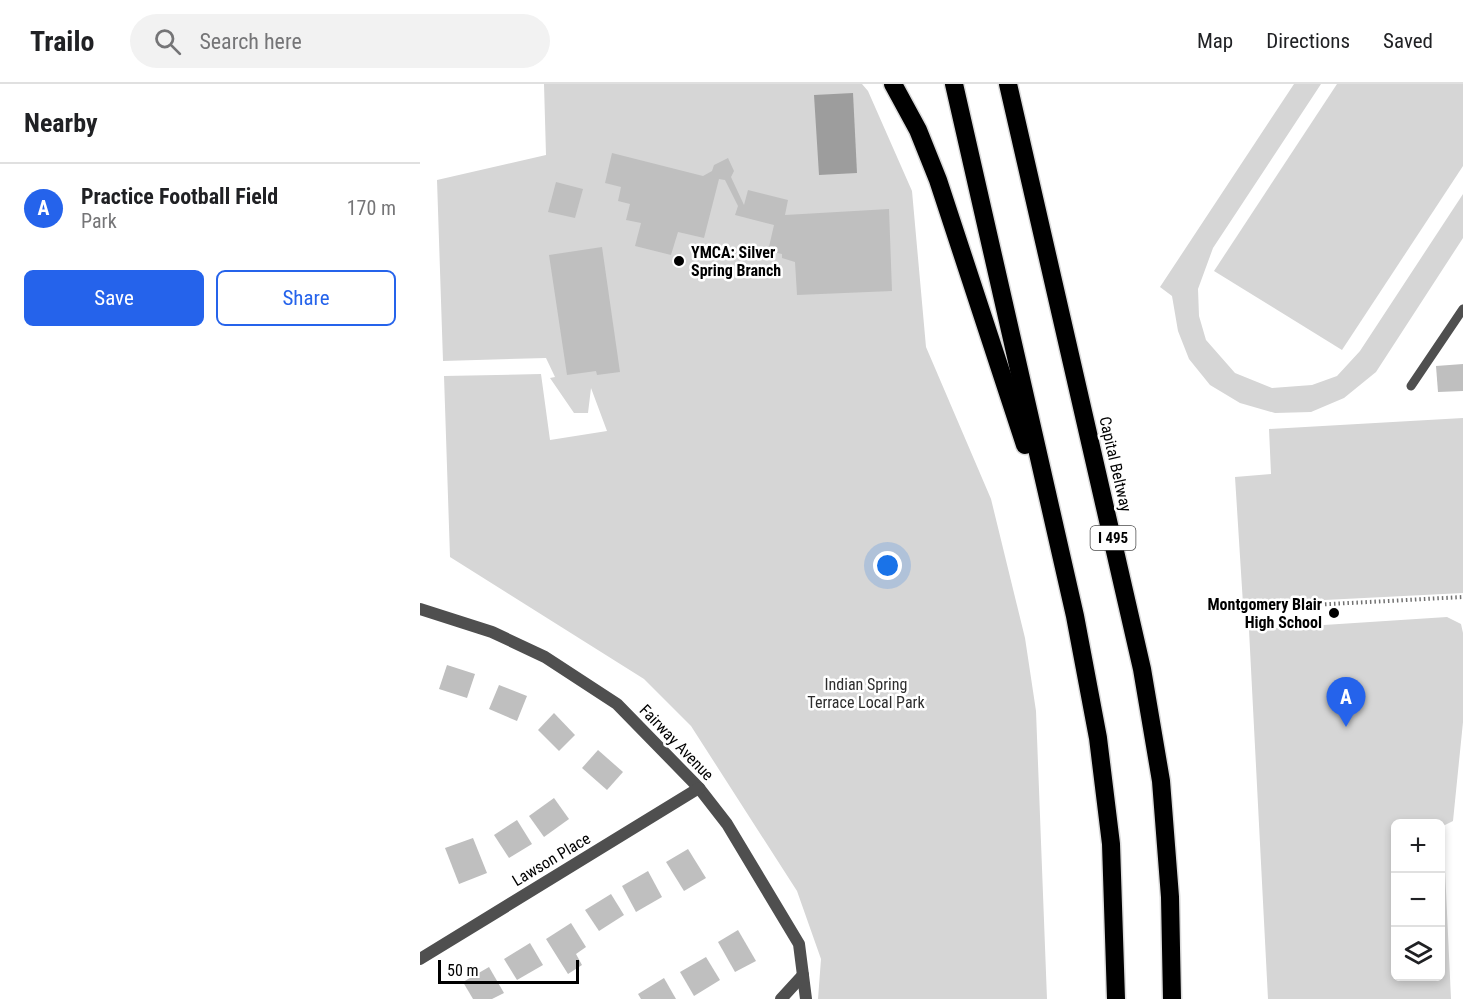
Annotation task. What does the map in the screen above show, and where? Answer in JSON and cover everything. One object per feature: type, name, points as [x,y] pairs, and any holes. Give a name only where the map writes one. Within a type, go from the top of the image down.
[{"type":"highway","points":[[893,84],[918,130],[957,231],[1062,558]]},
{"type":"highway","points":[[954,84],[1062,558],[1088,684],[1106,788],[1114,903],[1116,999]]},
{"type":"highway","name":"Capital Beltway","points":[[1008,84],[1142,669],[1161,781],[1170,897],[1172,999]]},
{"type":"street","name":"Fairway Avenue","points":[[420,609],[492,632],[545,657],[617,704],[699,788],[727,824],[799,944],[806,999]]},
{"type":"street","name":"Lawson Place","points":[[420,959],[699,788]]},
{"type":"street","points":[[780,999],[803,975]]},
{"type":"lane","points":[[1412,386],[1463,309]]},
{"type":"path","points":[[1312,600],[1312,605],[1463,597]]},
{"type":"green space","name":"Indian Spring Terrace Local Park","points":[[544,84],[862,84],[868,91],[912,191],[926,347],[991,499],[1025,638],[1036,711],[1047,999],[818,999],[821,959],[797,891],[691,726],[644,679],[450,557],[444,376],[541,374],[550,440],[607,431],[591,388],[588,413],[574,413],[550,378],[555,377],[546,358],[443,361],[437,180],[546,155]]},
{"type":"green space","points":[[1294,84],[1321,84],[1213,248],[1198,289],[1199,316],[1206,340],[1235,373],[1272,388],[1312,385],[1337,376],[1360,351],[1463,194],[1463,238],[1376,372],[1344,398],[1311,412],[1275,413],[1240,403],[1210,385],[1189,359],[1178,331],[1172,296],[1160,287]]},
{"type":"green space","points":[[1337,84],[1463,84],[1463,166],[1342,350],[1214,271]]},
{"type":"green space","points":[[1463,418],[1463,593],[1243,604],[1235,477],[1271,474],[1269,429]]},
{"type":"green space","points":[[1447,617],[1461,624],[1463,633],[1463,722],[1453,821],[1445,825],[1445,819],[1391,819],[1391,981],[1445,981],[1445,869],[1451,999],[1268,999],[1249,630]]},
{"type":"shaded area","points":[[853,93],[857,173],[819,175],[814,95]]},
{"type":"building","points":[[612,153],[703,176],[712,171],[714,165],[728,158],[734,171],[731,177],[744,205],[748,190],[788,200],[785,215],[889,209],[892,291],[797,295],[795,262],[782,258],[782,254],[768,251],[774,225],[735,215],[738,206],[725,180],[719,179],[704,238],[678,232],[671,255],[635,246],[641,223],[626,220],[630,204],[618,201],[621,187],[605,183]]},
{"type":"building","points":[[556,182],[583,189],[575,218],[548,212]]},
{"type":"building","points":[[602,247],[620,372],[597,375],[596,371],[567,375],[549,255]]},
{"type":"building","points":[[1463,364],[1463,391],[1438,392],[1436,366]]},
{"type":"building","points":[[447,665],[475,674],[467,698],[439,689]]},
{"type":"building","points":[[499,685],[527,696],[517,721],[489,709]]},
{"type":"building","points":[[554,713],[575,735],[559,751],[538,730]]},
{"type":"building","points":[[598,750],[623,772],[607,790],[582,768]]},
{"type":"building","points":[[554,798],[569,819],[544,837],[529,816]]},
{"type":"building","points":[[517,820],[532,844],[509,858],[494,835]]},
{"type":"building","points":[[473,838],[487,873],[459,884],[445,848]]},
{"type":"building","points":[[688,849],[706,878],[684,891],[666,862]]},
{"type":"building","points":[[648,871],[662,897],[636,912],[622,886]]},
{"type":"building","points":[[611,894],[624,915],[599,931],[585,910]]},
{"type":"building","points":[[571,923],[586,947],[576,954],[582,965],[568,974],[546,939]]},
{"type":"building","points":[[738,930],[756,961],[735,972],[718,942]]},
{"type":"building","points":[[530,943],[543,965],[517,980],[504,959]]},
{"type":"building","points":[[706,957],[720,980],[694,996],[680,972]]},
{"type":"building","points":[[489,967],[504,993],[492,999],[473,999],[463,982]]},
{"type":"building","points":[[664,978],[676,999],[641,999],[638,994]]},
{"type":"place","name":"YMCA: Silver Spring Branch","points":[[679,261]]},
{"type":"place","name":"Montgomery Blair High School","points":[[1334,613]]},
{"type":"place","name":"Practice Football Field","points":[[1346,727]]}]
